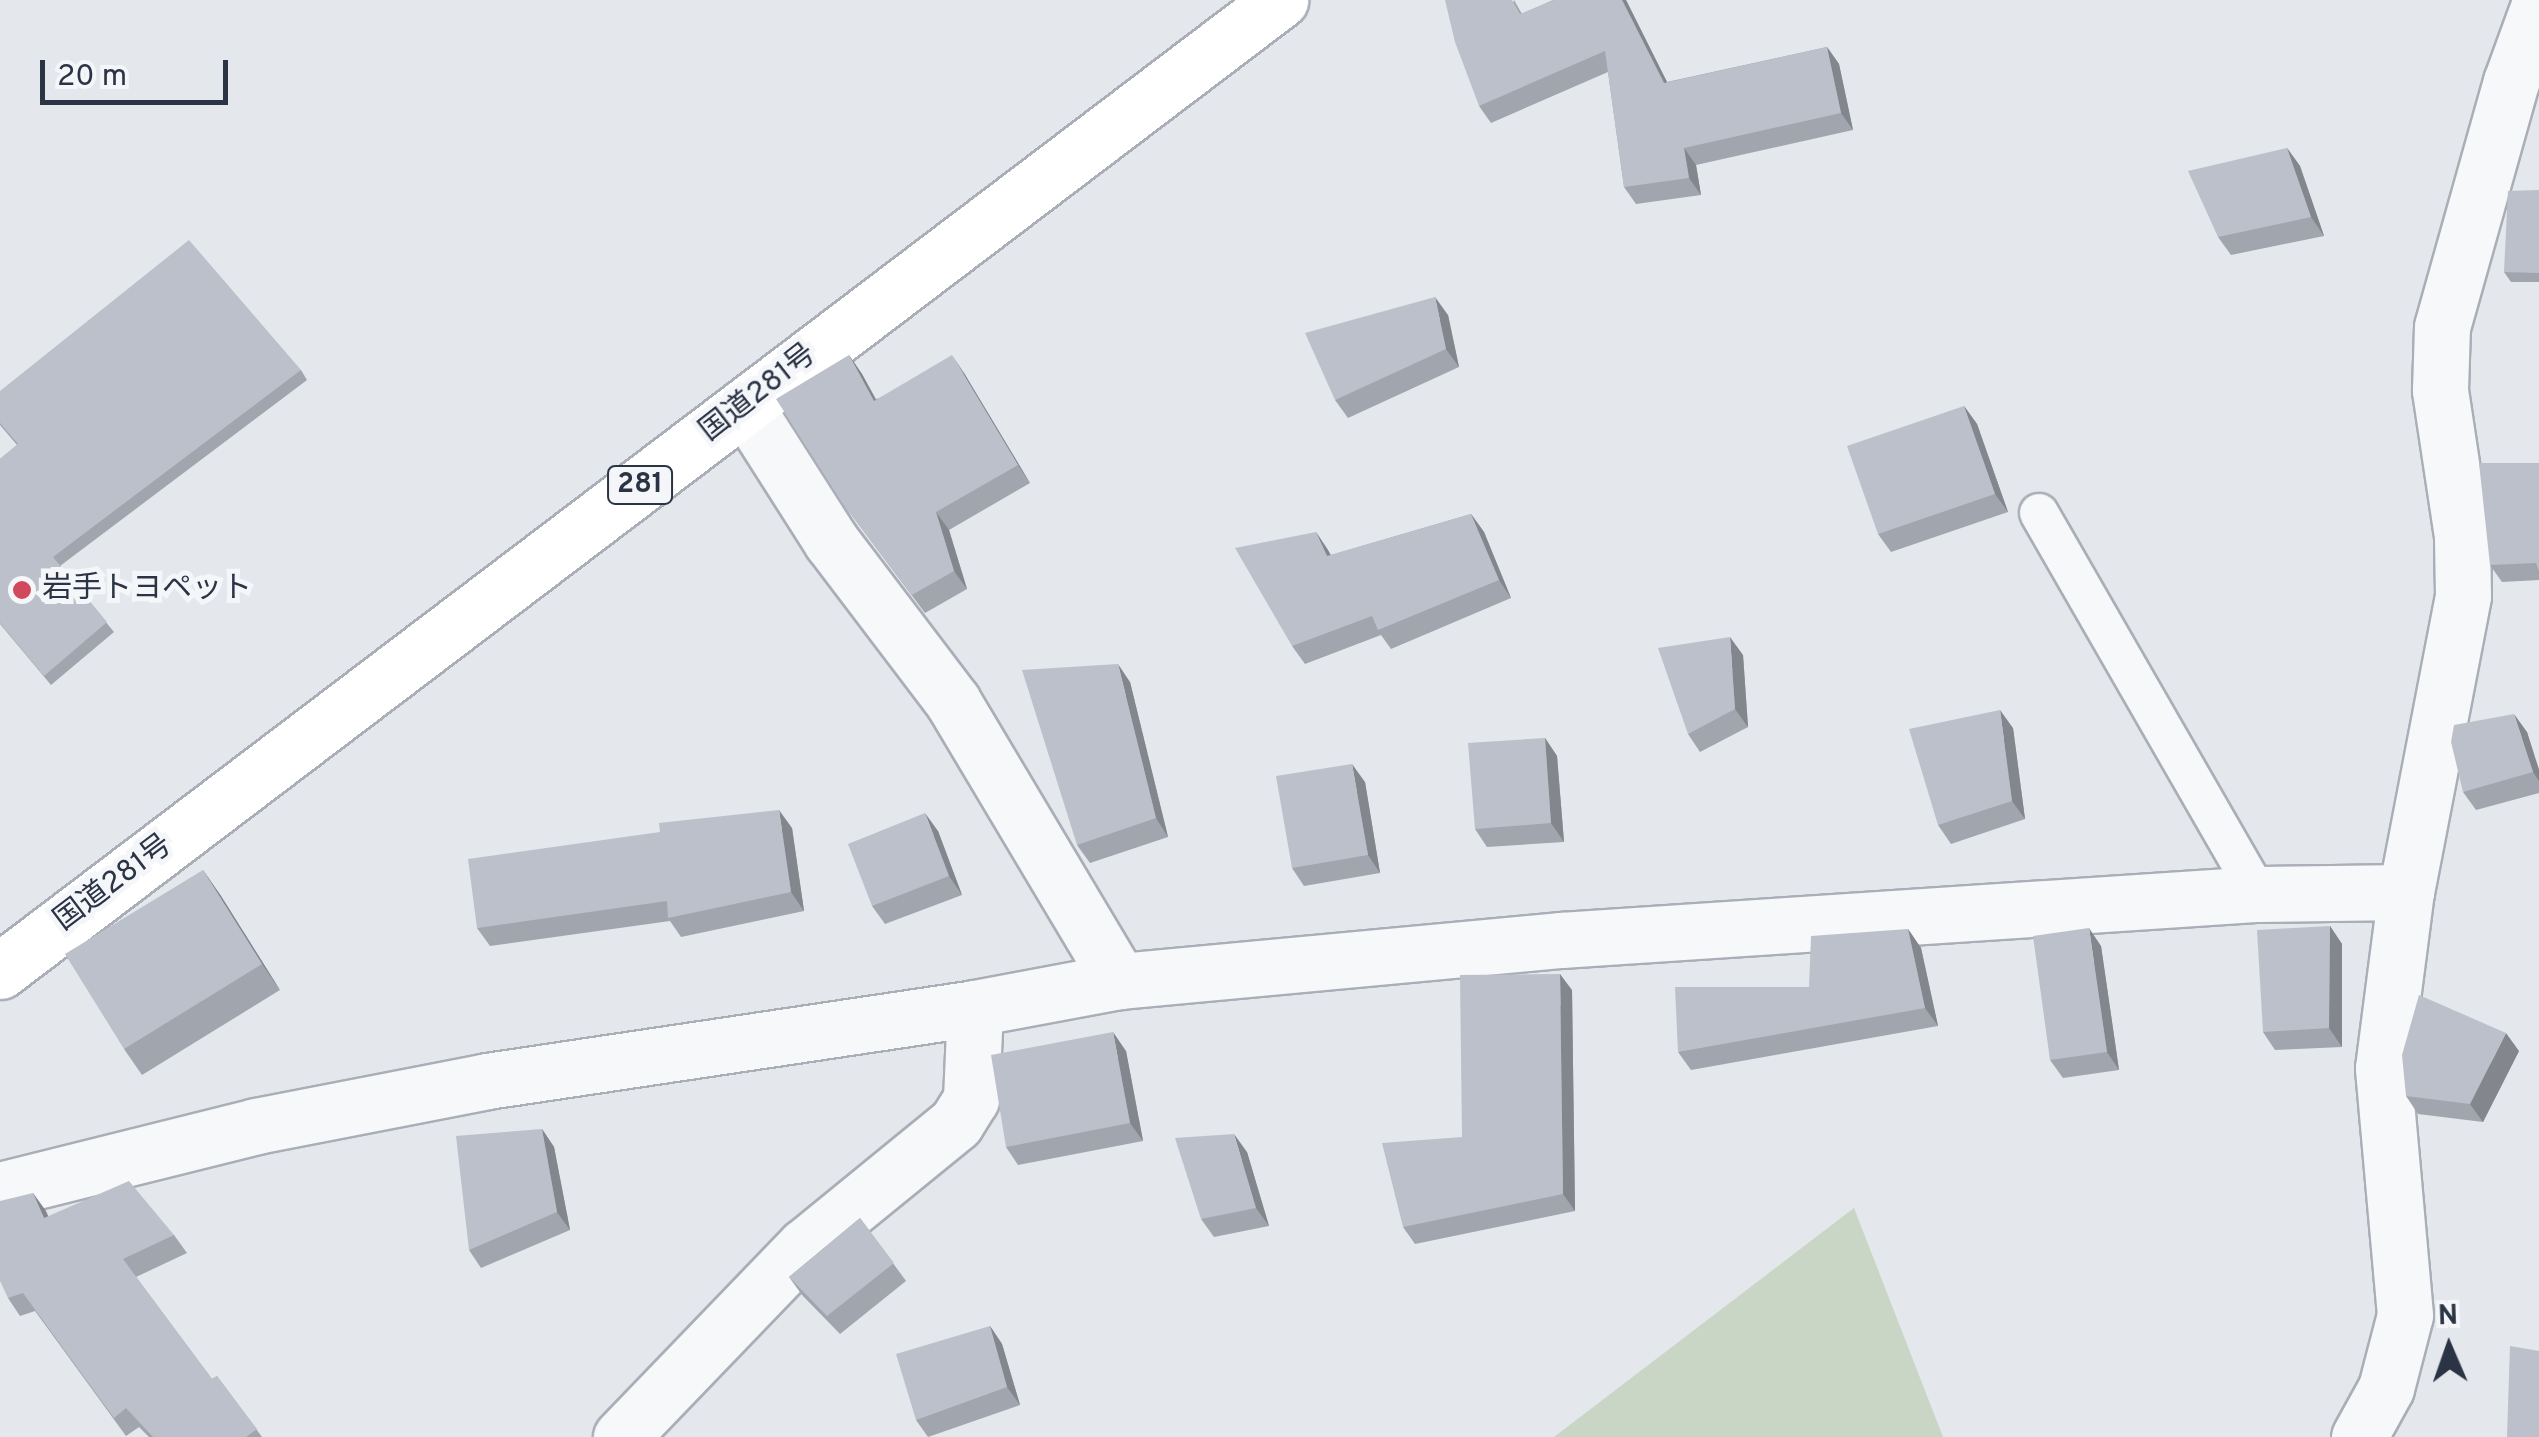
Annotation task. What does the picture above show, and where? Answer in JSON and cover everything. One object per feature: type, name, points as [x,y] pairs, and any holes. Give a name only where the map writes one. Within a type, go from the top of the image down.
[{"type":"highway","name":"国道281号","points":[[0,971],[1280,0]]},
{"type":"street","points":[[2359,1437],[2386,1388],[2405,1315],[2383,1068],[2406,892],[2463,596],[2462,536],[2440,390],[2442,327],[2525,84],[2539,5]]},
{"type":"street","points":[[745,406],[831,540],[953,702],[1119,982]]},
{"type":"street","points":[[0,1190],[256,1126],[487,1081],[975,1008],[1119,982],[1561,940],[2258,894],[2406,892]]},
{"type":"street","points":[[622,1437],[804,1248],[956,1123],[972,1098],[975,1008]]},
{"type":"lane","points":[[2039,513],[2258,894]]},
{"type":"green space","points":[[1854,1208],[1943,1437],[1554,1437]]},
{"type":"building","points":[[1445,0],[1512,0],[1520,14],[1554,0],[1622,0],[1664,83],[1827,47],[1841,113],[1684,148],[1689,178],[1624,187],[1605,51],[1479,106],[1455,42]]},
{"type":"building","points":[[2287,148],[2311,217],[2218,237],[2188,171]]},
{"type":"building","points":[[2539,190],[2539,273],[2504,272],[2508,191]]},
{"type":"building","points":[[189,240],[301,370],[53,557],[107,622],[44,676],[0,623],[0,459],[18,444],[0,423],[0,391]]},
{"type":"building","points":[[1435,297],[1446,349],[1335,400],[1305,333]]},
{"type":"building","points":[[849,355],[874,401],[952,355],[1018,465],[936,512],[954,571],[912,595],[844,505],[776,399]]},
{"type":"building","points":[[1964,406],[1995,494],[1878,534],[1847,446]]},
{"type":"building","points":[[2479,463],[2539,463],[2539,571],[2536,563],[2490,565]]},
{"type":"building","points":[[1471,514],[1499,580],[1378,630],[1372,616],[1292,646],[1235,548],[1316,532],[1327,556]]},
{"type":"building","points":[[1730,637],[1735,709],[1688,734],[1658,648]]},
{"type":"building","points":[[1118,664],[1156,818],[1077,845],[1022,670]]},
{"type":"building","points":[[2000,710],[2012,801],[1938,825],[1909,729]]},
{"type":"building","points":[[2514,714],[2533,772],[2463,792],[2451,742],[2454,725]]},
{"type":"building","points":[[1545,738],[1551,823],[1475,829],[1468,743]]},
{"type":"building","points":[[1352,764],[1368,855],[1292,868],[1276,776]]},
{"type":"building","points":[[779,810],[791,892],[668,918],[667,901],[477,928],[468,859],[660,832],[659,823]]},
{"type":"building","points":[[925,813],[949,876],[872,906],[848,844]]},
{"type":"building","points":[[203,870],[262,964],[124,1049],[65,954]]},
{"type":"building","points":[[2330,926],[2329,1028],[2263,1032],[2257,930]]},
{"type":"building","points":[[2089,928],[2107,1052],[2050,1060],[2033,936]]},
{"type":"building","points":[[1908,929],[1925,1008],[1678,1052],[1675,987],[1809,987],[1811,936]]},
{"type":"building","points":[[1560,974],[1563,1194],[1403,1227],[1382,1143],[1462,1137],[1460,975]]},
{"type":"building","points":[[2419,995],[2506,1033],[2470,1104],[2406,1096],[2402,1055]]},
{"type":"building","points":[[1113,1032],[1130,1123],[1006,1147],[991,1055]]},
{"type":"building","points":[[542,1129],[557,1212],[469,1250],[456,1136]]},
{"type":"building","points":[[1234,1134],[1256,1208],[1201,1219],[1175,1138]]},
{"type":"building","points":[[129,1181],[174,1235],[123,1259],[212,1379],[217,1376],[257,1429],[246,1437],[153,1437],[126,1408],[114,1418],[23,1293],[8,1298],[0,1281],[0,1201],[33,1193],[44,1218]]},
{"type":"building","points":[[860,1218],[894,1263],[827,1316],[789,1277]]},
{"type":"building","points":[[990,1326],[1007,1387],[916,1420],[896,1354]]},
{"type":"building","points":[[2510,1346],[2539,1351],[2539,1437],[2507,1437]]},
{"type":"place","name":"岩手トヨペット","points":[[22,590]]}]
